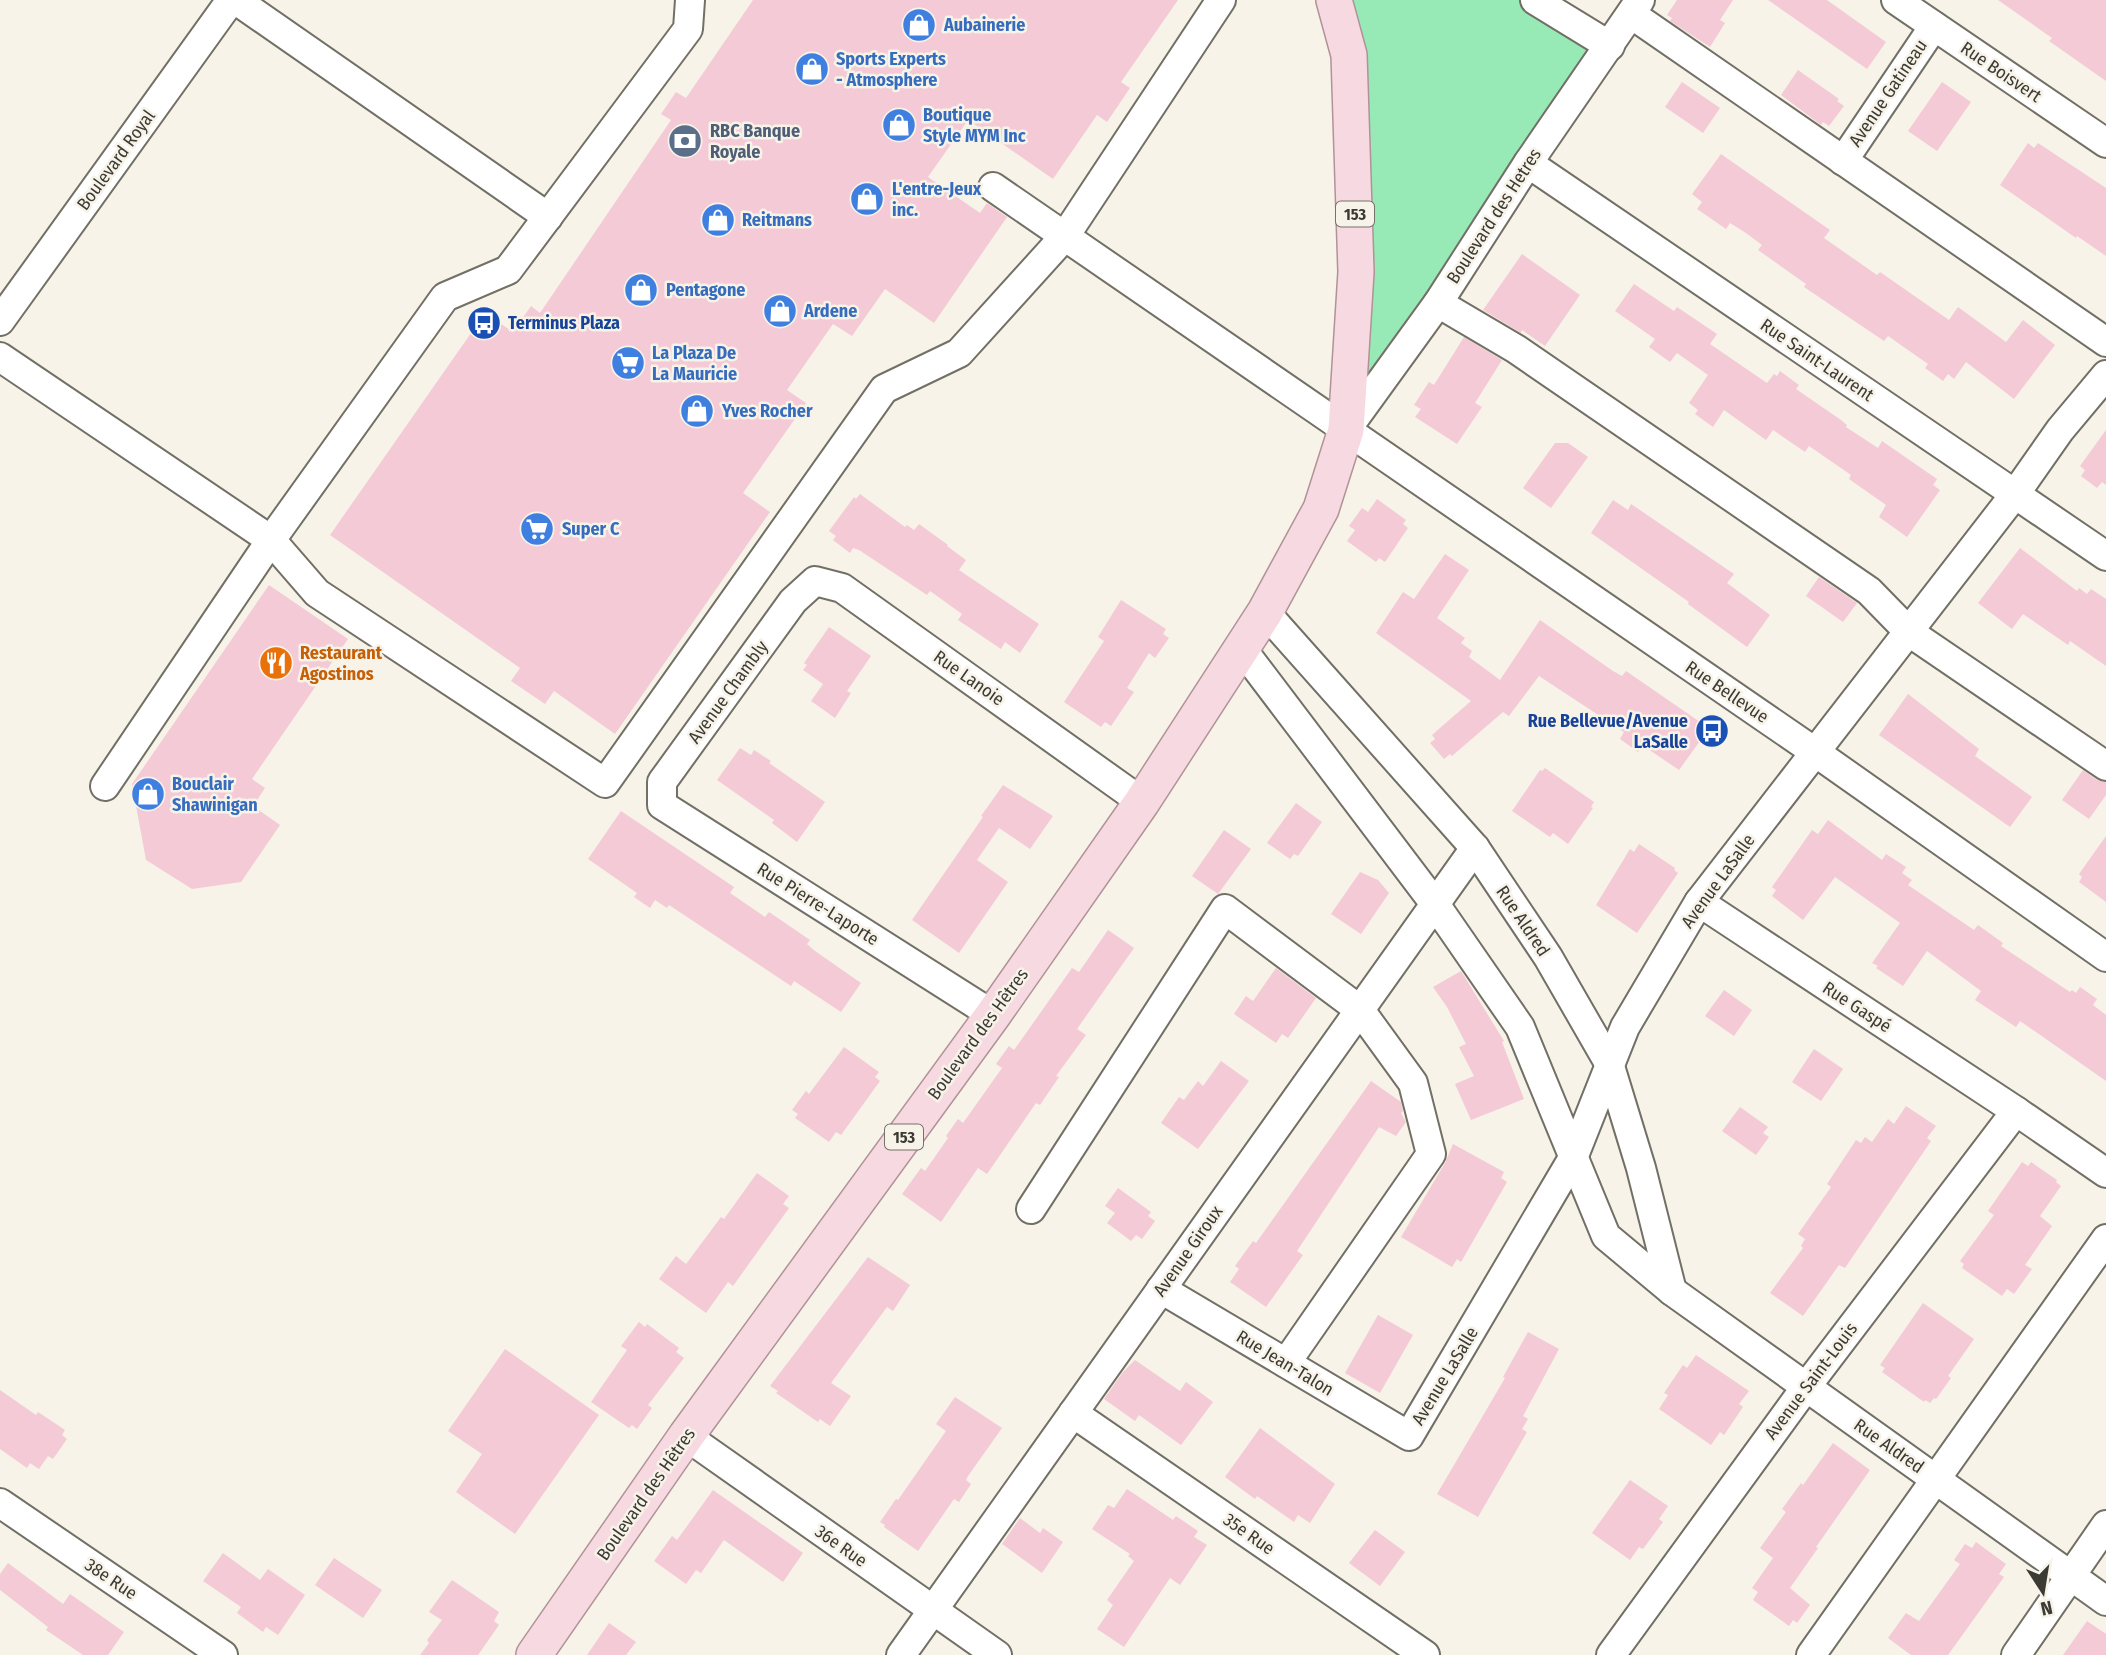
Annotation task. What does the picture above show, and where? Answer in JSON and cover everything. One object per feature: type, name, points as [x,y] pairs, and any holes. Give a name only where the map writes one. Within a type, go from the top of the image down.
[{"type":"main road","name":"153","points":[[1265,612],[1321,509],[1346,430],[1356,258],[1349,55],[1334,0]]},
{"type":"main road","name":"Boulevard des Hêtres","points":[[534,1655],[686,1436],[993,1015],[1142,802],[1265,612]]},
{"type":"street","points":[[234,0],[548,217]]},
{"type":"street","name":"Boulevard Royal","points":[[0,321],[234,0]]},
{"type":"street","points":[[105,786],[271,540],[445,297],[508,270],[688,29],[691,0]]},
{"type":"street","points":[[0,357],[271,540],[317,593],[605,783],[884,389],[959,353],[1065,236],[1221,0]]},
{"type":"street","points":[[1535,0],[1609,46]]},
{"type":"street","name":"Rue Boisvert","points":[[1896,0],[2106,144]]},
{"type":"street","points":[[1635,7],[1843,161],[2106,342]]},
{"type":"street","name":"Boulevard des Hetres","points":[[1346,430],[1438,303],[1528,163],[1635,7]]},
{"type":"street","name":"Avenue Gatineau","points":[[1843,161],[1934,26]]},
{"type":"street","name":"Rue Saint-Laurent","points":[[1528,163],[2106,556]]},
{"type":"street","name":"Rue Bellevue","points":[[993,187],[1815,752],[2106,957]]},
{"type":"street","points":[[1438,303],[1516,349],[1869,591],[1909,632],[2106,766]]},
{"type":"street","name":"Avenue LaSalle","points":[[1409,1436],[1573,1158],[1625,1027],[1699,902],[2015,494],[2060,430],[2106,375]]},
{"type":"street","name":"Rue Lanoie","points":[[793,601],[815,581],[842,588],[1142,802]]},
{"type":"street","name":"Avenue Chambly","points":[[662,782],[793,601]]},
{"type":"street","name":"Rue Aldred","points":[[1265,612],[1475,848],[1548,957],[1609,1063],[1641,1168],[1671,1291]]},
{"type":"street","name":"Rue Aldred","points":[[1242,649],[1435,904],[1520,1027],[1606,1236],[1671,1291],[2106,1601]]},
{"type":"street","name":"Rue Pierre-Laporte","points":[[662,782],[662,805],[993,1015]]},
{"type":"street","name":"Avenue Giroux","points":[[901,1655],[1475,848]]},
{"type":"street","name":"Rue Gaspé","points":[[1699,902],[2106,1173]]},
{"type":"street","points":[[1031,1209],[1226,909],[1360,1010],[1413,1083],[1431,1154],[1286,1363]]},
{"type":"street","name":"Avenue Saint-Louis","points":[[1611,1655],[1806,1387],[2016,1111]]},
{"type":"street","points":[[1811,1655],[2106,1239]]},
{"type":"street","name":"Rue Jean-Talon","points":[[1161,1289],[1409,1436]]},
{"type":"street","name":"35e Rue","points":[[1073,1413],[1425,1655]]},
{"type":"street","name":"36e Rue","points":[[686,1436],[997,1655]]},
{"type":"street","name":"38e Rue","points":[[0,1503],[191,1646],[223,1655]]},
{"type":"street","points":[[2016,1655],[2106,1525]]},
{"type":"green space","points":[[1334,0],[1539,0],[1610,46],[1346,430]]},
{"type":"building","name":"La Plaza De La Mauricie","points":[[753,0],[1178,0],[1121,82],[1130,88],[1107,122],[1097,115],[1053,179],[968,120],[928,177],[980,213],[987,203],[1007,217],[934,323],[885,289],[852,336],[833,324],[787,390],[806,403],[743,493],[770,512],[615,734],[554,691],[545,704],[511,681],[520,668],[330,535],[485,313],[513,332],[531,306],[540,313],[671,120],[661,114],[676,92],[686,98]]},
{"type":"building","points":[[1677,0],[1733,0],[1720,20],[1725,23],[1710,47],[1670,21],[1672,18],[1667,15]]},
{"type":"building","points":[[1768,0],[1827,0],[1886,42],[1867,69]]},
{"type":"building","points":[[1998,0],[2106,0],[2106,81],[2049,41],[2052,38]]},
{"type":"building","points":[[1798,70],[1839,99],[1837,101],[1844,106],[1829,126],[1823,122],[1821,125],[1781,95]]},
{"type":"building","points":[[1682,82],[1720,108],[1703,133],[1665,107]]},
{"type":"building","points":[[1942,82],[1971,102],[1937,151],[1908,131]]},
{"type":"building","points":[[2028,143],[2034,148],[2038,143],[2106,188],[2106,256],[2000,185]]},
{"type":"building","points":[[1721,154],[1830,230],[1824,238],[1877,275],[1880,272],[1949,320],[1958,307],[2006,342],[2023,320],[2055,345],[2014,399],[1966,362],[1954,379],[1948,374],[1943,381],[1925,368],[1928,364],[1888,336],[1884,341],[1804,287],[1806,284],[1758,250],[1762,245],[1746,233],[1730,223],[1726,229],[1697,209],[1702,202],[1692,194]]},
{"type":"building","points":[[1522,254],[1580,295],[1545,346],[1522,330],[1521,333],[1483,310]]},
{"type":"building","points":[[1634,284],[1674,311],[1677,307],[1717,334],[1710,344],[1767,383],[1780,371],[1799,385],[1796,389],[1841,420],[1846,427],[1878,448],[1882,441],[1937,479],[1933,485],[1940,490],[1907,537],[1879,517],[1886,505],[1849,479],[1851,475],[1809,446],[1805,452],[1773,430],[1766,440],[1724,410],[1713,427],[1695,414],[1698,410],[1689,403],[1708,375],[1677,353],[1670,362],[1649,347],[1655,339],[1615,311]]},
{"type":"building","points":[[1464,337],[1502,360],[1475,403],[1482,407],[1457,444],[1415,417],[1421,409],[1414,405],[1429,382],[1434,385]]},
{"type":"building","points":[[2106,430],[2106,485],[2102,482],[2097,488],[2081,476],[2085,470],[2080,466]]},
{"type":"building","points":[[1555,443],[1568,443],[1588,457],[1551,508],[1523,488]]},
{"type":"building","points":[[860,494],[905,527],[907,525],[914,530],[919,524],[948,545],[966,560],[959,570],[1039,624],[1020,653],[1005,642],[1001,649],[958,620],[962,614],[930,591],[927,595],[859,550],[853,548],[850,553],[833,540],[836,536],[829,531],[854,497],[856,499]]},
{"type":"building","points":[[1377,499],[1406,520],[1403,524],[1408,528],[1385,562],[1379,558],[1376,562],[1347,541],[1355,530],[1349,526],[1362,508],[1368,512]]},
{"type":"building","points":[[1613,500],[1628,510],[1631,504],[1734,574],[1727,583],[1770,615],[1747,647],[1688,604],[1689,602],[1591,533]]},
{"type":"building","points":[[2020,548],[2077,591],[2079,588],[2087,594],[2091,589],[2106,599],[2106,666],[2070,641],[2068,645],[2023,614],[2012,629],[1978,603]]},
{"type":"building","points":[[1445,554],[1469,570],[1437,618],[1465,638],[1461,643],[1472,651],[1469,657],[1500,680],[1540,620],[1613,671],[1622,676],[1626,671],[1700,722],[1696,728],[1705,734],[1679,770],[1642,745],[1638,752],[1620,739],[1624,732],[1539,676],[1509,716],[1503,712],[1452,756],[1450,754],[1444,759],[1430,743],[1435,739],[1432,735],[1471,701],[1376,633],[1403,592],[1414,599]]},
{"type":"building","points":[[1819,577],[1857,603],[1843,622],[1806,596]]},
{"type":"building","points":[[269,585],[348,639],[252,779],[265,788],[253,806],[280,825],[241,882],[192,889],[146,860],[132,784]]},
{"type":"building","points":[[1121,600],[1166,629],[1163,634],[1169,638],[1155,658],[1149,653],[1127,688],[1134,692],[1111,726],[1105,722],[1101,727],[1064,702],[1104,641],[1098,637]]},
{"type":"building","points":[[829,627],[871,656],[847,691],[851,693],[835,718],[811,701],[823,684],[803,670],[807,665],[804,663]]},
{"type":"building","points":[[1908,694],[1979,749],[1975,756],[2032,797],[2010,827],[1879,735]]},
{"type":"building","points":[[740,748],[751,755],[754,750],[825,802],[797,842],[772,823],[774,820],[717,780]]},
{"type":"building","points":[[1545,768],[1594,802],[1591,807],[1593,808],[1568,844],[1553,833],[1550,837],[1512,811],[1540,770]]},
{"type":"building","points":[[2083,770],[2097,780],[2106,782],[2106,795],[2089,819],[2062,800]]},
{"type":"building","points":[[1003,785],[1053,816],[1030,849],[999,828],[977,860],[1008,882],[959,953],[912,920]]},
{"type":"building","points":[[1296,803],[1322,822],[1298,856],[1294,854],[1290,859],[1267,843]]},
{"type":"building","points":[[621,811],[734,887],[730,893],[765,917],[769,912],[810,940],[807,944],[815,951],[861,983],[841,1012],[794,981],[791,986],[669,905],[667,908],[655,900],[650,908],[634,897],[637,893],[588,859]]},
{"type":"building","points":[[1828,820],[1882,860],[1886,854],[1906,867],[1902,873],[1912,880],[1908,885],[1974,930],[1978,925],[2003,943],[2001,946],[2070,992],[2072,990],[2076,993],[2080,987],[2097,999],[2093,1005],[2106,1015],[2106,1081],[2020,1021],[2016,1027],[1975,1000],[1981,991],[1927,951],[1903,986],[1876,968],[1878,966],[1872,963],[1900,923],[1835,877],[1803,920],[1772,896],[1776,890],[1772,887],[1812,830],[1818,834]]},
{"type":"building","points":[[1224,830],[1251,849],[1218,894],[1192,876]]},
{"type":"building","points":[[2106,836],[2106,902],[2079,882],[2082,877],[2079,874]]},
{"type":"building","points":[[1639,844],[1675,868],[1678,873],[1637,933],[1596,905],[1630,849],[1634,852]]},
{"type":"building","points":[[1360,872],[1378,880],[1389,893],[1361,934],[1331,914]]},
{"type":"building","points":[[1108,930],[1134,948],[1077,1029],[1086,1035],[1056,1076],[1059,1077],[1040,1105],[1036,1103],[987,1174],[978,1168],[941,1222],[902,1194],[921,1168],[925,1171],[958,1119],[963,1123],[1002,1068],[996,1064],[1009,1046],[1014,1050],[1072,968],[1079,972]]},
{"type":"building","points":[[1276,968],[1316,998],[1288,1038],[1282,1034],[1276,1043],[1234,1014],[1246,996],[1253,1001]]},
{"type":"building","points":[[1461,971],[1504,1041],[1502,1042],[1524,1099],[1471,1120],[1455,1084],[1474,1076],[1459,1047],[1466,1044],[1433,987]]},
{"type":"building","points":[[1724,990],[1752,1010],[1734,1036],[1705,1016]]},
{"type":"building","points":[[844,1047],[879,1072],[875,1077],[880,1081],[841,1135],[836,1132],[829,1142],[795,1118],[798,1114],[792,1110],[806,1091],[809,1094]]},
{"type":"building","points":[[1814,1049],[1843,1069],[1821,1101],[1792,1082]]},
{"type":"building","points":[[1221,1061],[1249,1081],[1198,1149],[1161,1123],[1179,1097],[1184,1100],[1198,1081],[1203,1086]]},
{"type":"building","points":[[1371,1081],[1401,1102],[1401,1113],[1406,1122],[1396,1136],[1379,1127],[1297,1251],[1303,1255],[1266,1307],[1230,1282],[1239,1269],[1235,1266],[1253,1241],[1256,1243]]},
{"type":"building","points":[[1906,1106],[1936,1126],[1927,1138],[1931,1141],[1845,1268],[1839,1265],[1803,1316],[1770,1293],[1803,1248],[1801,1246],[1805,1239],[1798,1234],[1831,1187],[1827,1184],[1856,1140],[1861,1143],[1865,1137],[1872,1142],[1888,1119],[1894,1124]]},
{"type":"building","points":[[1740,1107],[1768,1127],[1763,1133],[1769,1137],[1756,1155],[1722,1131]]},
{"type":"building","points":[[1453,1144],[1504,1172],[1501,1178],[1507,1182],[1461,1262],[1457,1259],[1452,1267],[1401,1237],[1445,1163]]},
{"type":"building","points":[[2022,1162],[2028,1166],[2031,1162],[2057,1180],[2061,1186],[2040,1216],[2052,1226],[2025,1265],[2032,1269],[2014,1294],[2007,1289],[2002,1296],[1962,1268],[1964,1264],[1960,1261],[1994,1215],[1988,1211]]},
{"type":"building","points":[[757,1173],[789,1196],[783,1204],[789,1208],[733,1286],[728,1282],[706,1313],[659,1279],[676,1256],[686,1264],[721,1217],[724,1219]]},
{"type":"building","points":[[1118,1188],[1151,1212],[1148,1216],[1155,1221],[1142,1239],[1136,1235],[1131,1241],[1107,1223],[1115,1213],[1105,1206]]},
{"type":"building","points":[[868,1257],[910,1285],[893,1311],[887,1307],[831,1383],[851,1396],[830,1426],[820,1419],[818,1422],[770,1386]]},
{"type":"building","points":[[1923,1303],[1974,1339],[1948,1376],[1951,1378],[1930,1403],[1925,1400],[1924,1402],[1882,1372],[1885,1368],[1880,1365]]},
{"type":"building","points":[[1378,1315],[1413,1335],[1380,1393],[1345,1373]]},
{"type":"building","points":[[639,1322],[645,1327],[647,1324],[679,1348],[676,1352],[684,1358],[648,1405],[652,1408],[637,1429],[632,1425],[629,1428],[591,1402],[627,1350],[621,1346]]},
{"type":"building","points":[[1528,1332],[1559,1349],[1523,1416],[1528,1419],[1522,1429],[1527,1432],[1478,1517],[1437,1494],[1505,1378],[1503,1377]]},
{"type":"building","points":[[505,1349],[599,1415],[515,1534],[456,1492],[482,1454],[448,1431]]},
{"type":"building","points":[[1696,1355],[1749,1391],[1739,1404],[1743,1407],[1724,1435],[1720,1432],[1711,1445],[1659,1409],[1668,1395],[1664,1393],[1683,1365],[1687,1368]]},
{"type":"building","points":[[1135,1360],[1180,1391],[1186,1382],[1213,1402],[1181,1445],[1139,1415],[1135,1421],[1104,1399]]},
{"type":"building","points":[[0,1390],[36,1415],[38,1412],[65,1430],[62,1435],[67,1439],[53,1459],[48,1456],[39,1469],[30,1463],[27,1468],[0,1449]]},
{"type":"building","points":[[955,1397],[1002,1428],[968,1476],[966,1480],[971,1484],[959,1502],[954,1499],[918,1551],[880,1522],[946,1431],[936,1424]]},
{"type":"building","points":[[1260,1428],[1335,1484],[1310,1523],[1298,1515],[1294,1522],[1225,1477]]},
{"type":"building","points":[[1833,1443],[1870,1470],[1790,1588],[1810,1605],[1797,1623],[1793,1620],[1789,1626],[1753,1600],[1758,1592],[1752,1588],[1773,1558],[1760,1548],[1786,1512],[1782,1509]]},
{"type":"building","points":[[1630,1480],[1668,1506],[1659,1519],[1663,1522],[1643,1549],[1639,1547],[1630,1560],[1592,1533]]},
{"type":"building","points":[[1127,1489],[1173,1520],[1176,1516],[1198,1531],[1194,1537],[1207,1545],[1180,1585],[1170,1578],[1124,1647],[1097,1629],[1113,1605],[1107,1600],[1134,1561],[1128,1556],[1130,1554],[1092,1529],[1108,1505],[1114,1508]]},
{"type":"building","points":[[713,1490],[803,1553],[783,1582],[724,1540],[701,1573],[696,1570],[686,1584],[654,1561],[672,1536],[677,1540]]},
{"type":"building","points":[[1020,1518],[1040,1533],[1043,1528],[1063,1542],[1042,1573],[1002,1544]]},
{"type":"building","points":[[1375,1530],[1405,1552],[1380,1586],[1349,1563]]},
{"type":"building","points":[[1976,1542],[2006,1564],[1999,1574],[2004,1577],[1948,1655],[1911,1655],[1888,1638],[1906,1613],[1919,1621],[1960,1564],[1954,1560],[1965,1544],[1972,1548]]},
{"type":"building","points":[[223,1553],[260,1580],[268,1569],[305,1595],[278,1635],[266,1627],[263,1632],[237,1613],[241,1607],[203,1581]]},
{"type":"building","points":[[334,1558],[382,1590],[363,1618],[315,1585]]},
{"type":"building","points":[[8,1563],[63,1604],[70,1594],[124,1632],[108,1655],[83,1655],[46,1630],[48,1627],[0,1590],[0,1574]]},
{"type":"building","points":[[452,1580],[499,1612],[494,1621],[499,1625],[478,1655],[420,1655],[442,1620],[429,1612]]},
{"type":"building","points":[[2087,1621],[2106,1634],[2106,1655],[2063,1655]]},
{"type":"building","points":[[609,1623],[636,1642],[626,1655],[587,1655]]},
{"type":"place","name":"Aubainerie","points":[[919,25]]},
{"type":"place","name":"Sports Experts - Atmosphere","points":[[812,69]]},
{"type":"place","name":"Boutique Style MYM Inc","points":[[899,125]]},
{"type":"place","name":"RBC Banque Royale","points":[[685,141]]},
{"type":"place","name":"L'entre-Jeux inc.","points":[[867,199]]},
{"type":"place","name":"Reitmans","points":[[718,220]]},
{"type":"place","name":"Pentagone","points":[[641,290]]},
{"type":"place","name":"Ardene","points":[[780,311]]},
{"type":"place","name":"Terminus Plaza","points":[[484,323]]},
{"type":"place","name":"La Plaza De La Mauricie","points":[[628,363]]},
{"type":"place","name":"Yves Rocher","points":[[697,411]]},
{"type":"place","name":"Super C","points":[[537,529]]},
{"type":"place","name":"Restaurant Agostinos","points":[[276,663]]},
{"type":"place","name":"Rue Bellevue/Avenue LaSalle","points":[[1712,731]]},
{"type":"place","name":"Bouclair Shawinigan","points":[[148,794]]}]
